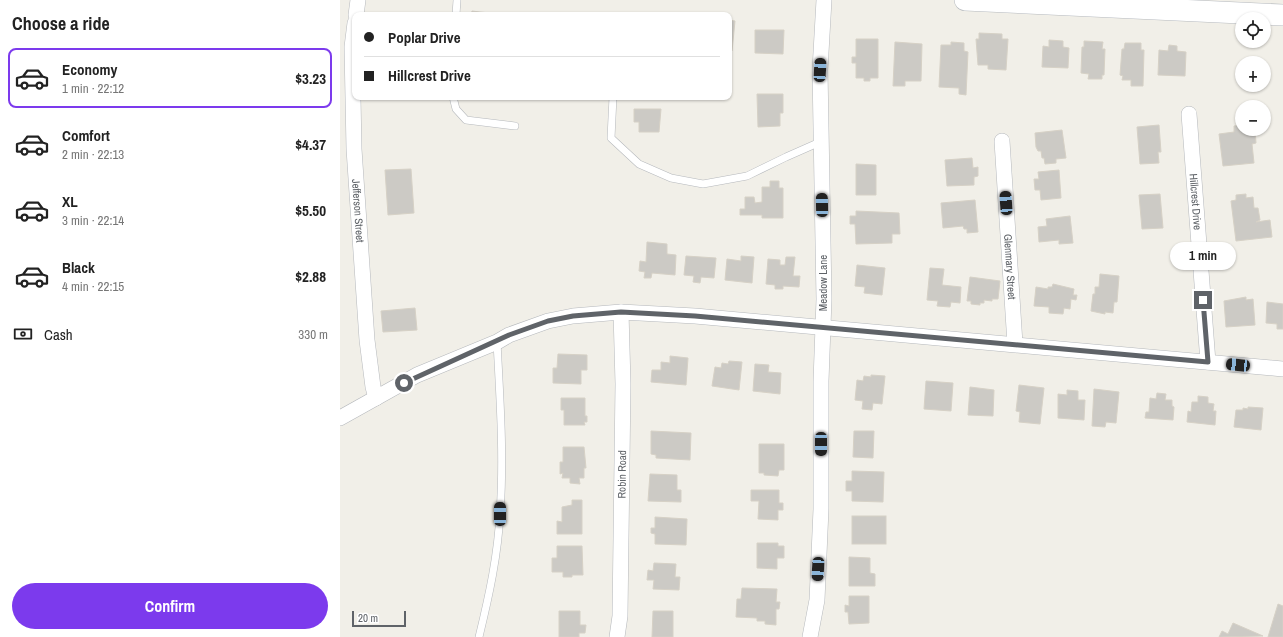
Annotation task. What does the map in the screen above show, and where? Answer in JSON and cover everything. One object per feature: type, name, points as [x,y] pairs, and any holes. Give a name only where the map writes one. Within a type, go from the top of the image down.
[{"type":"main road","points":[[965,0],[1283,15]]},
{"type":"street","points":[[356,12],[358,0]]},
{"type":"street","name":"Meadow Lane","points":[[810,637],[817,600],[821,508],[822,328],[824,299],[820,142],[820,70],[824,0]]},
{"type":"street","name":"Jefferson Street","points":[[353,100],[354,149],[367,340],[373,387],[376,398]]},
{"type":"street","name":"Hillcrest Drive","points":[[1189,114],[1208,362]]},
{"type":"street","name":"Glenmary Street","points":[[1002,141],[1015,344]]},
{"type":"street","points":[[340,418],[417,375],[497,342],[509,335],[548,321],[573,316],[621,312],[695,316],[1283,369]]},
{"type":"street","name":"Robin Road","points":[[617,637],[620,616],[623,392],[621,312]]},
{"type":"lane","points":[[456,12],[457,0]]},
{"type":"lane","points":[[454,100],[456,109],[466,120],[515,126]]},
{"type":"lane","points":[[613,100],[612,138],[639,164],[671,178],[703,184],[747,176],[820,142]]},
{"type":"lane","points":[[480,637],[492,585],[500,514],[501,420],[497,342]]},
{"type":"building","points":[[732,20],[735,21],[732,51]]},
{"type":"building","points":[[755,30],[784,30],[783,54],[755,53]]},
{"type":"building","points":[[979,33],[1002,34],[1002,39],[1008,39],[1006,70],[988,69],[988,65],[978,65],[976,39],[979,39]]},
{"type":"building","points":[[856,39],[878,39],[878,78],[870,78],[870,81],[864,81],[864,78],[856,78],[856,63],[852,63],[852,57],[856,57]]},
{"type":"building","points":[[1049,40],[1063,41],[1063,47],[1069,48],[1068,68],[1042,67],[1043,46],[1049,47]]},
{"type":"building","points":[[1084,41],[1103,42],[1102,49],[1105,49],[1104,75],[1102,75],[1102,79],[1088,79],[1089,74],[1081,73],[1082,47],[1084,47]]},
{"type":"building","points":[[895,42],[922,44],[921,81],[905,81],[905,86],[893,86]]},
{"type":"building","points":[[951,42],[964,43],[964,51],[968,52],[966,95],[959,94],[959,88],[939,87],[941,45],[951,45]]},
{"type":"building","points":[[1125,43],[1141,43],[1141,50],[1144,50],[1143,86],[1131,86],[1131,80],[1122,80],[1123,76],[1120,75],[1122,49],[1124,49]]},
{"type":"building","points":[[1169,45],[1177,46],[1177,51],[1186,52],[1185,76],[1158,75],[1159,50],[1168,51]]},
{"type":"building","points":[[757,94],[783,94],[783,113],[780,113],[780,126],[758,127]]},
{"type":"building","points":[[634,109],[661,109],[659,132],[639,132],[639,122],[634,122]]},
{"type":"building","points":[[1159,125],[1161,152],[1158,152],[1159,163],[1140,164],[1137,127]]},
{"type":"building","points":[[1234,126],[1235,136],[1256,136],[1256,143],[1252,144],[1254,163],[1223,166],[1219,134],[1234,132]]},
{"type":"building","points":[[1062,130],[1066,158],[1056,159],[1056,163],[1045,164],[1041,151],[1038,151],[1036,147],[1035,133]]},
{"type":"building","points":[[972,158],[973,168],[978,167],[978,176],[974,177],[974,185],[947,186],[945,160]]},
{"type":"building","points":[[856,164],[876,165],[876,195],[856,195]]},
{"type":"building","points":[[411,169],[414,213],[388,215],[385,170]]},
{"type":"building","points":[[1059,170],[1061,198],[1041,200],[1040,190],[1035,190],[1034,179],[1039,179],[1038,172]]},
{"type":"building","points":[[770,181],[779,181],[779,188],[783,188],[783,218],[762,218],[762,215],[740,215],[740,209],[745,209],[745,197],[754,197],[755,203],[762,202],[762,187],[770,187]]},
{"type":"building","points":[[1160,194],[1163,228],[1142,229],[1139,195]]},
{"type":"building","points":[[1246,194],[1246,198],[1253,197],[1254,208],[1258,208],[1260,220],[1256,222],[1270,220],[1272,237],[1236,241],[1231,201],[1236,200],[1236,195]]},
{"type":"building","points":[[975,200],[978,232],[967,233],[967,229],[964,229],[963,226],[943,228],[941,203]]},
{"type":"building","points":[[856,211],[899,213],[900,234],[892,234],[892,243],[856,244],[855,224],[850,224],[850,216],[856,216]]},
{"type":"building","points":[[1070,216],[1073,243],[1059,244],[1059,240],[1039,242],[1038,227],[1047,226],[1046,219]]},
{"type":"building","points":[[647,242],[667,244],[667,254],[676,255],[675,275],[652,273],[651,278],[644,278],[645,272],[639,271],[640,261],[646,262]]},
{"type":"building","points":[[686,256],[716,258],[714,278],[701,277],[700,283],[693,282],[694,276],[684,275]]},
{"type":"building","points":[[741,256],[754,257],[752,283],[725,280],[727,259],[741,261]]},
{"type":"building","points":[[786,257],[795,257],[793,276],[800,276],[799,287],[783,286],[783,289],[775,289],[775,285],[766,284],[768,259],[780,260],[780,265],[785,265]]},
{"type":"building","points":[[857,265],[885,268],[882,295],[864,293],[865,287],[855,286]]},
{"type":"building","points":[[930,268],[944,269],[942,285],[961,287],[960,303],[951,302],[950,307],[937,306],[938,301],[927,300]]},
{"type":"building","points":[[1100,274],[1119,276],[1117,302],[1114,302],[1113,313],[1105,312],[1105,314],[1091,311],[1095,287],[1099,287]]},
{"type":"building","points":[[970,277],[1000,281],[998,299],[992,299],[992,301],[984,300],[984,303],[980,303],[980,305],[971,304],[971,301],[967,301]]},
{"type":"building","points":[[1053,284],[1074,289],[1073,295],[1077,295],[1076,300],[1071,299],[1070,309],[1064,308],[1063,314],[1049,313],[1049,307],[1034,306],[1036,287],[1048,289],[1048,287],[1052,287]]},
{"type":"building","points":[[1246,297],[1246,300],[1253,299],[1255,325],[1226,327],[1224,301]]},
{"type":"building","points":[[1267,302],[1283,304],[1283,329],[1277,329],[1277,324],[1266,323]]},
{"type":"building","points":[[415,308],[417,330],[383,332],[381,311]]},
{"type":"building","points":[[558,354],[587,355],[587,370],[581,370],[581,384],[553,383],[553,368],[557,368]]},
{"type":"building","points":[[670,356],[688,358],[686,385],[651,382],[652,370],[661,370],[661,362],[670,363]]},
{"type":"building","points":[[729,361],[742,362],[739,390],[712,386],[715,367],[721,368],[722,363],[728,364]]},
{"type":"building","points":[[755,364],[769,365],[768,372],[781,373],[780,394],[753,391]]},
{"type":"building","points":[[871,375],[885,376],[882,404],[873,403],[872,410],[862,409],[863,401],[855,400],[857,380],[863,381],[864,376],[871,377]]},
{"type":"building","points":[[926,381],[953,383],[951,411],[924,409]]},
{"type":"building","points":[[1019,385],[1044,388],[1040,424],[1019,422],[1020,412],[1016,411]]},
{"type":"building","points":[[970,387],[994,390],[993,416],[968,415]]},
{"type":"building","points":[[1094,389],[1119,392],[1116,423],[1106,422],[1105,427],[1092,426]]},
{"type":"building","points":[[1067,390],[1078,391],[1078,400],[1085,400],[1084,420],[1058,418],[1058,394],[1067,395]]},
{"type":"building","points":[[1157,393],[1166,394],[1165,400],[1172,400],[1172,406],[1174,407],[1173,420],[1145,418],[1146,412],[1149,412],[1150,398],[1156,399]]},
{"type":"building","points":[[1198,396],[1208,397],[1208,403],[1214,404],[1213,411],[1216,411],[1215,425],[1187,422],[1188,411],[1191,412],[1192,402],[1198,402]]},
{"type":"building","points":[[561,398],[585,398],[585,416],[587,416],[587,422],[584,422],[585,425],[564,425],[564,410],[561,410]]},
{"type":"building","points":[[1248,407],[1263,408],[1261,430],[1234,427],[1236,410],[1243,410],[1243,408],[1248,409]]},
{"type":"building","points":[[651,431],[691,433],[690,460],[656,458],[656,455],[651,454]]},
{"type":"building","points":[[854,431],[874,431],[873,458],[853,457]]},
{"type":"building","points":[[759,444],[784,444],[784,470],[779,470],[778,476],[759,473]]},
{"type":"building","points":[[563,447],[584,447],[586,468],[584,468],[584,478],[579,478],[580,484],[570,483],[570,478],[562,478],[563,473],[560,474],[560,462],[563,462]]},
{"type":"building","points":[[852,471],[884,472],[883,502],[852,501],[852,491],[846,491],[846,481],[852,481]]},
{"type":"building","points":[[650,474],[677,475],[677,490],[681,490],[681,502],[648,501]]},
{"type":"building","points":[[751,490],[779,490],[779,503],[783,503],[783,510],[778,510],[778,520],[758,519],[759,501],[751,501]]},
{"type":"building","points":[[572,500],[582,500],[582,534],[557,534],[557,521],[562,522],[562,507],[572,505]]},
{"type":"building","points":[[852,516],[886,516],[886,544],[852,544]]},
{"type":"building","points":[[655,517],[687,519],[686,545],[655,544],[655,534],[651,533],[651,528],[655,528]]},
{"type":"building","points":[[757,543],[778,543],[778,546],[784,546],[784,558],[777,558],[777,569],[757,568]]},
{"type":"building","points":[[557,546],[582,546],[583,575],[563,577],[563,572],[552,572],[552,558],[557,558]]},
{"type":"building","points":[[849,557],[870,558],[870,573],[875,574],[875,586],[849,586]]},
{"type":"building","points":[[654,563],[676,564],[675,577],[680,577],[679,590],[653,589],[654,580],[647,580],[648,570],[653,571]]},
{"type":"building","points":[[742,588],[777,589],[776,602],[780,602],[779,609],[776,609],[776,625],[765,624],[765,621],[757,621],[757,618],[736,617],[737,599],[741,599]]},
{"type":"building","points":[[849,596],[869,596],[869,623],[849,624],[848,612],[845,612],[845,605],[849,606]]},
{"type":"building","points":[[1278,604],[1283,606],[1283,637],[1268,637]]},
{"type":"building","points":[[559,611],[580,611],[580,625],[586,625],[585,633],[579,633],[579,637],[559,637]]},
{"type":"building","points":[[653,611],[673,611],[673,637],[652,637]]},
{"type":"building","points":[[1233,623],[1263,636],[1219,637],[1222,631],[1228,634]]},
{"type":"route","points":[[404,383],[417,375],[497,342],[509,335],[548,321],[573,316],[621,312],[695,316],[1208,362],[1203,300]]}]
